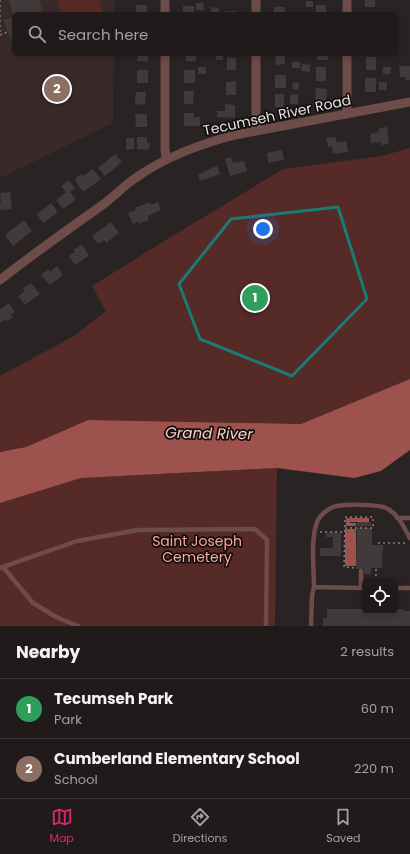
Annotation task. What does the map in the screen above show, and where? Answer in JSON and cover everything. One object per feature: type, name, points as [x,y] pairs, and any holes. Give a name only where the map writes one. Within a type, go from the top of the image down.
[{"type":"street","points":[[165,0],[165,12]]},
{"type":"street","points":[[256,0],[256,12]]},
{"type":"street","points":[[347,0],[347,12]]},
{"type":"street","points":[[165,56],[166,158]]},
{"type":"street","points":[[256,56],[256,130]]},
{"type":"street","points":[[346,56],[346,114]]},
{"type":"street","name":"Tecumseh River Road","points":[[0,280],[103,204],[135,178],[166,158],[213,141],[256,130],[410,102]]},
{"type":"lane","points":[[311,626],[312,595],[314,587],[314,532],[319,518],[328,509],[336,506],[378,506],[387,508],[395,514],[410,538]]},
{"type":"lane","points":[[398,518],[410,518]]},
{"type":"lane","points":[[78,626],[56,617],[33,602],[2,568],[77,541],[138,530],[255,529],[267,540],[266,626]]},
{"type":"lane","points":[[361,571],[362,580]]},
{"type":"lane","points":[[314,587],[362,588]]},
{"type":"lane","points":[[398,588],[410,588]]},
{"type":"path","points":[[0,0],[0,12]]},
{"type":"path","points":[[0,15],[0,35],[8,32]]},
{"type":"path","points":[[345,528],[373,528],[373,517],[345,516],[344,567],[356,567],[356,571],[361,571]]},
{"type":"path","points":[[314,532],[345,532]]},
{"type":"path","points":[[378,543],[410,543]]},
{"type":"path","points":[[376,569],[376,578]]},
{"type":"highlighted area","points":[[338,207],[367,299],[292,376],[200,339],[179,284],[231,219]]},
{"type":"shaded area","points":[[0,0],[114,0],[114,12],[12,12],[12,56],[114,56],[113,123],[0,178]]},
{"type":"green space","points":[[57,0],[99,0],[103,12],[60,12]]},
{"type":"green space","points":[[410,148],[410,379],[301,424],[88,420],[26,447],[0,452],[0,376],[74,336],[106,311],[92,286],[283,169],[382,156]]},
{"type":"green space","name":"Saint Joseph Cemetery","points":[[277,468],[275,626],[0,626],[0,503],[80,478]]},
{"type":"water","name":"Grand River","points":[[410,379],[410,450],[381,471],[354,478],[277,468],[81,478],[0,503],[0,452],[26,447],[88,420],[301,424]]},
{"type":"water","points":[[346,518],[369,518],[369,522],[350,522],[356,523],[356,526],[346,526]]},
{"type":"water","points":[[345,529],[356,529],[356,566],[345,566]]},
{"type":"building","points":[[9,0],[39,0],[42,10],[38,12],[12,12]]},
{"type":"building","points":[[365,0],[375,0],[375,7],[365,7]]},
{"type":"building","points":[[306,1],[313,1],[313,7],[306,7]]},
{"type":"building","points":[[196,3],[203,3],[204,10],[196,10]]},
{"type":"building","points":[[136,5],[147,5],[147,12],[136,12]]},
{"type":"building","points":[[316,5],[326,5],[326,12],[316,12]]},
{"type":"building","points":[[183,6],[194,6],[194,12],[183,12]]},
{"type":"building","points":[[211,7],[219,8],[219,12],[211,12]]},
{"type":"building","points":[[274,7],[285,7],[285,12],[274,12]]},
{"type":"building","points":[[225,11],[236,11],[236,12]]},
{"type":"building","points":[[12,18],[12,45],[4,20]]},
{"type":"building","points":[[138,56],[148,56],[148,62],[137,61]]},
{"type":"building","points":[[186,56],[196,56],[196,61],[186,61]]},
{"type":"building","points":[[215,56],[223,56],[223,60],[216,60]]},
{"type":"building","points":[[275,56],[285,56],[285,64],[276,65]]},
{"type":"building","points":[[317,56],[328,56],[328,60],[317,60]]},
{"type":"building","points":[[227,57],[236,58],[236,70],[227,70]]},
{"type":"building","points":[[366,57],[376,57],[376,70],[366,70]]},
{"type":"building","points":[[292,62],[300,62],[300,68],[292,68]]},
{"type":"building","points":[[302,64],[310,65],[310,72],[301,71]]},
{"type":"building","points":[[399,66],[410,66],[410,80],[406,80],[406,77],[400,77]]},
{"type":"building","points":[[198,67],[206,67],[206,74],[198,74]]},
{"type":"building","points":[[316,67],[326,67],[326,81],[316,81]]},
{"type":"building","points":[[383,67],[391,67],[391,74],[383,74]]},
{"type":"building","points":[[137,70],[148,70],[148,83],[137,83]]},
{"type":"building","points":[[184,70],[195,70],[195,83],[184,83]]},
{"type":"building","points":[[275,75],[286,75],[286,88],[275,88]]},
{"type":"building","points":[[365,78],[376,78],[376,92],[365,92]]},
{"type":"building","points":[[236,81],[236,95],[226,95],[226,82]]},
{"type":"building","points":[[379,82],[387,82],[387,90],[379,90]]},
{"type":"building","points":[[293,83],[299,83],[299,90],[292,89]]},
{"type":"building","points":[[316,88],[327,89],[326,101],[315,101]]},
{"type":"building","points":[[184,91],[194,91],[193,104],[184,104]]},
{"type":"building","points":[[136,92],[146,92],[145,105],[135,104]]},
{"type":"building","points":[[275,94],[284,94],[284,107],[275,107]]},
{"type":"building","points":[[298,94],[298,104],[290,104],[290,95]]},
{"type":"building","points":[[225,104],[235,105],[235,118],[217,117],[217,111],[225,111]]},
{"type":"building","points":[[184,113],[194,113],[194,117],[200,117],[200,126],[184,126]]},
{"type":"building","points":[[135,114],[147,114],[147,127],[136,127]]},
{"type":"building","points":[[387,127],[389,144],[381,145],[381,142],[371,143],[370,134],[379,132],[379,128]]},
{"type":"building","points":[[137,137],[147,137],[147,143],[150,143],[149,150],[137,149]]},
{"type":"building","points":[[336,137],[336,142],[346,141],[348,152],[333,154],[332,146],[328,147],[326,138]]},
{"type":"building","points":[[126,138],[134,138],[134,149],[126,150]]},
{"type":"building","points":[[282,150],[284,160],[268,163],[267,153]]},
{"type":"building","points":[[115,154],[122,162],[105,176],[98,168]]},
{"type":"building","points":[[231,157],[233,163],[244,161],[247,171],[230,176],[225,159]]},
{"type":"building","points":[[217,166],[220,174],[200,181],[198,174]]},
{"type":"building","points":[[93,169],[101,179],[83,192],[75,180],[81,174],[83,176]]},
{"type":"building","points":[[69,180],[75,189],[70,192],[76,200],[63,209],[56,200],[66,192],[61,186]]},
{"type":"building","points":[[10,192],[12,209],[0,210],[0,193]]},
{"type":"building","points":[[150,202],[151,205],[158,202],[161,210],[148,216],[149,220],[139,224],[139,221],[133,224],[128,213],[136,210],[135,208]]},
{"type":"building","points":[[51,203],[58,212],[43,223],[37,214]]},
{"type":"building","points":[[24,220],[32,231],[13,246],[5,235]]},
{"type":"building","points":[[111,222],[119,233],[106,243],[104,240],[98,244],[92,236]]},
{"type":"building","points":[[82,244],[89,256],[75,265],[69,256],[75,252],[73,250]]},
{"type":"building","points":[[57,266],[63,275],[50,285],[41,275],[48,269],[50,272]]},
{"type":"building","points":[[31,283],[40,294],[25,305],[18,296],[25,291],[23,288]]},
{"type":"building","points":[[9,303],[15,312],[11,314],[13,317],[0,323],[0,309]]},
{"type":"building","points":[[357,522],[371,522],[371,526],[357,527]]},
{"type":"building","points":[[357,528],[372,528],[372,545],[383,545],[382,568],[371,568],[371,574],[364,574],[364,569],[356,569]]},
{"type":"building","points":[[326,533],[341,533],[341,556],[320,556],[320,548],[333,548],[333,537],[326,537]]},
{"type":"building","points":[[327,609],[362,609],[362,614],[398,614],[398,609],[403,609],[403,611],[410,611],[410,626],[323,626],[323,618],[327,618]]},
{"type":"place","name":"Cumberland Elementary School","points":[[57,89]]},
{"type":"place","name":"Tecumseh Park","points":[[255,298]]}]
